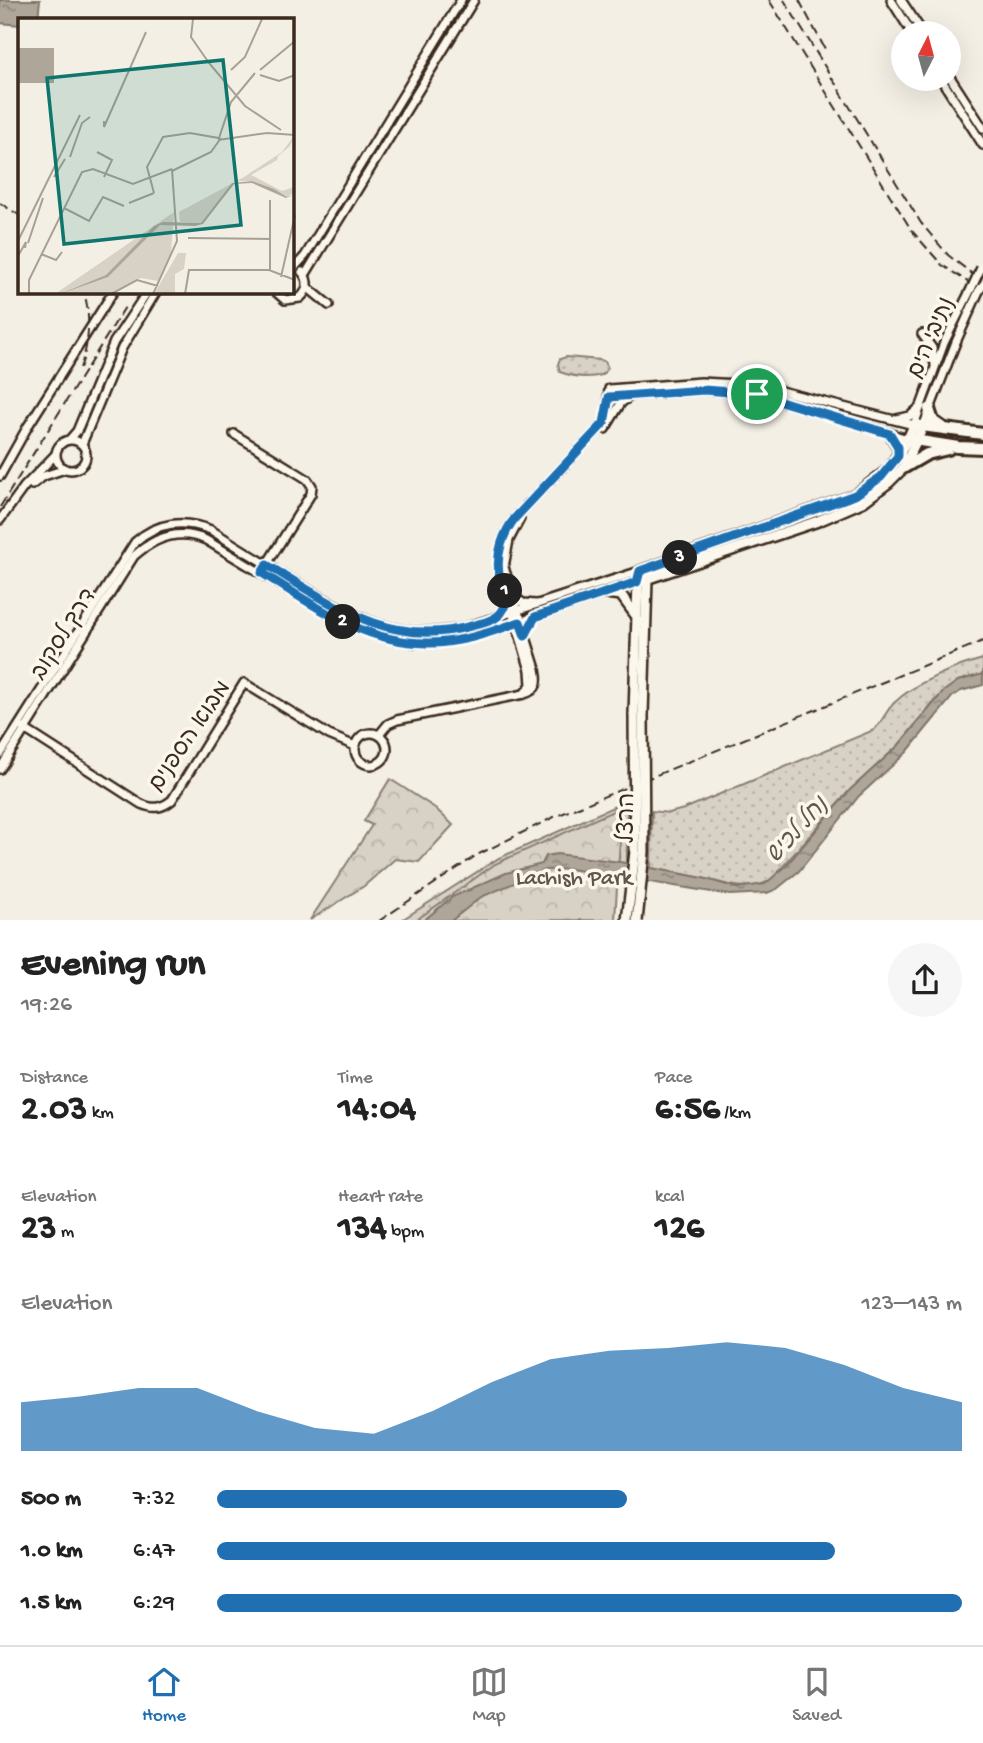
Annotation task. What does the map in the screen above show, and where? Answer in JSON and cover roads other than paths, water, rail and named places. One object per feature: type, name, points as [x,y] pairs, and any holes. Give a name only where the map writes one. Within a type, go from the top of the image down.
[{"type":"highway","points":[[926,405],[933,421],[953,431]]},
{"type":"highway","points":[[919,426],[983,433]]},
{"type":"highway","points":[[913,440],[983,448]]},
{"type":"highway","points":[[903,468],[927,454],[958,447]]},
{"type":"main road","points":[[641,578],[850,508],[876,493],[903,468],[919,426]]},
{"type":"main road","points":[[890,434],[898,447],[898,456]]},
{"type":"main road","points":[[641,578],[842,501],[889,469],[913,440]]},
{"type":"main road","points":[[638,715],[636,618],[641,578]]},
{"type":"main road","points":[[638,715],[641,578]]},
{"type":"main road","points":[[605,593],[621,595],[629,603],[636,618]]},
{"type":"main road","name":"הרצל","points":[[627,920],[635,851],[638,715]]},
{"type":"main road","name":"הרצל","points":[[637,920],[644,852],[638,715]]},
{"type":"street","points":[[294,267],[305,256],[461,0]]},
{"type":"street","points":[[278,294],[285,300],[295,300],[304,295],[307,287],[305,275],[474,0]]},
{"type":"street","points":[[891,0],[904,21]]},
{"type":"street","points":[[901,0],[915,21]]},
{"type":"street","points":[[949,91],[983,145]]},
{"type":"street","points":[[959,91],[983,128]]},
{"type":"street","name":"נתיבי הים","points":[[926,405],[978,288],[982,267]]},
{"type":"street","points":[[294,269],[305,275]]},
{"type":"street","points":[[307,287],[329,305]]},
{"type":"street","name":"נתיבי הים","points":[[919,426],[935,366],[951,326],[978,288]]},
{"type":"street","points":[[0,469],[25,424],[110,294]]},
{"type":"street","points":[[0,476],[110,294]]},
{"type":"street","points":[[0,520],[15,498],[56,454],[60,445],[70,439],[77,430],[114,342],[146,294]]},
{"type":"street","points":[[15,498],[44,476],[65,468],[75,469],[83,464],[86,455],[82,444],[122,348],[155,294]]},
{"type":"street","points":[[922,334],[932,348],[935,366]]},
{"type":"street","points":[[612,392],[701,382],[757,385],[919,426]]},
{"type":"street","points":[[612,392],[632,395],[704,390],[757,394],[913,440]]},
{"type":"street","points":[[612,392],[613,415]]},
{"type":"street","points":[[379,735],[388,724],[397,720],[533,691],[538,677],[499,571],[507,530],[515,518],[604,423],[612,392]]},
{"type":"street","points":[[494,620],[503,611],[509,594],[504,560],[515,526],[601,434],[621,403],[632,395]]},
{"type":"street","points":[[891,420],[910,416],[926,405]]},
{"type":"street","points":[[234,434],[307,479],[312,486],[311,494],[262,573],[344,623],[384,637],[428,643],[450,641],[535,617],[641,578]]},
{"type":"street","points":[[70,439],[82,444]]},
{"type":"street","points":[[56,454],[58,463],[65,468]]},
{"type":"street","name":"דרך לסקוב","points":[[0,769],[22,727],[135,542],[154,530],[171,524],[189,524],[211,530],[267,565]]},
{"type":"street","name":"דרך לסקוב","points":[[0,755],[22,727],[134,556],[152,543],[173,534],[194,535],[262,573]]},
{"type":"street","points":[[267,565],[349,614],[386,627],[428,633],[494,620],[540,604],[641,578]]},
{"type":"street","points":[[509,594],[523,603],[540,604]]},
{"type":"street","points":[[523,637],[535,617]]},
{"type":"street","points":[[501,628],[523,637]]},
{"type":"street","name":"מבוא הספנים","points":[[22,727],[141,804],[156,808],[172,800],[244,682],[328,735],[355,746]]},
{"type":"street","points":[[364,734],[379,735],[387,748],[384,758],[370,765],[362,762],[356,755],[355,746],[364,734]]},
{"type":"water","points":[[0,0],[40,0],[38,18],[18,18],[18,25],[0,23]]},
{"type":"water","points":[[983,674],[983,685],[961,691],[952,697],[907,752],[859,796],[799,871],[777,889],[767,893],[730,895],[570,869],[545,870],[481,897],[452,920],[424,920],[452,897],[506,873],[542,864],[546,856],[557,854],[620,862],[703,878],[737,888],[765,884],[785,867],[850,790],[898,746],[944,691],[958,681]]},
{"type":"railway","points":[[769,0],[912,231],[942,265],[983,292]]},
{"type":"railway","points":[[784,0],[921,223],[948,255],[975,276]]},
{"type":"railway","points":[[799,0],[825,49]]},
{"type":"railway","points":[[0,203],[18,214]]},
{"type":"railway","points":[[80,368],[88,330],[84,294]]},
{"type":"railway","points":[[0,507],[125,307]]},
{"type":"railway","points":[[380,920],[477,855],[554,817],[983,641]]},
{"type":"water label","name":"נחל לכיש","points":[[796,829]]},
{"type":"park label","name":"Lachish Park","points":[[574,876]]}]
